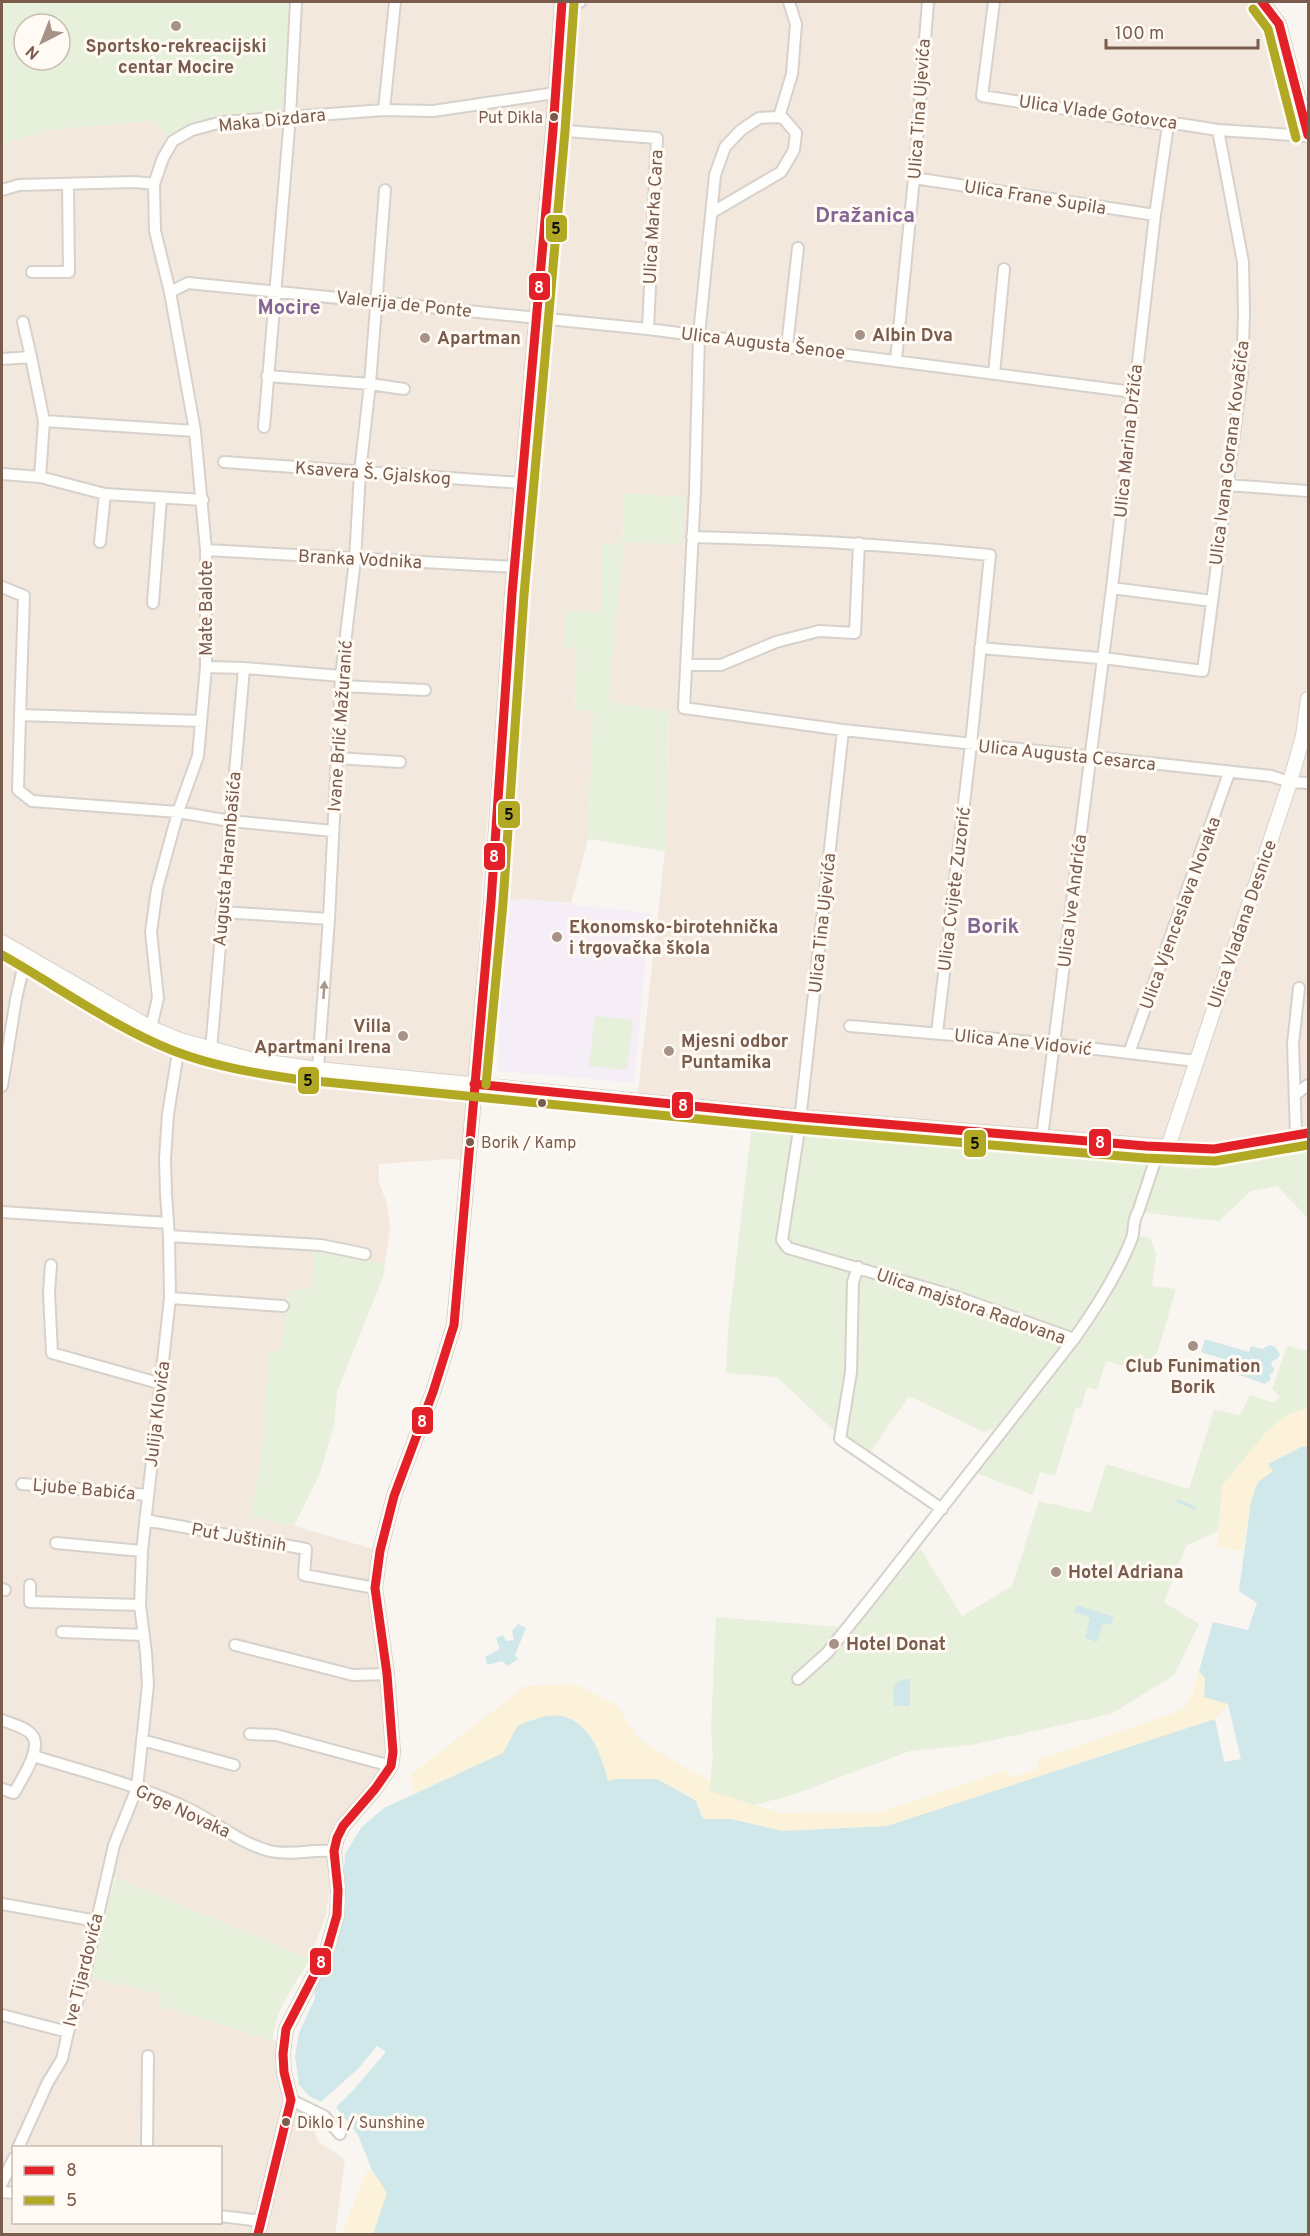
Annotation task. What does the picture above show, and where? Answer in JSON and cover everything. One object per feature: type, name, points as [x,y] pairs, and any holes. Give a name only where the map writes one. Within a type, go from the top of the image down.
[{"type":"street","points":[[264,427],[290,117],[296,2]]},
{"type":"street","points":[[384,110],[395,2]]},
{"type":"street","points":[[222,2217],[259,2228],[291,2100],[284,2072],[286,2030],[327,1950],[333,1933],[338,1903],[334,1851],[343,1826],[375,1789],[391,1766],[393,1752],[387,1674],[375,1588],[386,1521],[433,1392],[454,1325],[492,890],[514,567],[553,130],[562,2]]},
{"type":"street","points":[[779,117],[792,74],[796,24],[789,2]]},
{"type":"street","name":"Ulica Tina Ujevića","points":[[896,360],[928,2]]},
{"type":"street","name":"Ulica Vlade Gotovca","points":[[994,2],[982,96],[1168,125],[1180,124],[1218,130],[1308,136]]},
{"type":"street","points":[[1262,2],[1279,24],[1308,136]]},
{"type":"street","name":"Maka Dizdara","points":[[154,184],[163,158],[173,141],[192,130],[222,123],[384,110],[433,111],[555,93]]},
{"type":"street","points":[[692,537],[773,538],[860,543],[855,633],[819,631],[776,642],[721,665],[686,665],[699,335],[711,213],[715,175],[725,147],[741,130],[759,118],[779,117],[796,133],[794,150],[782,172],[711,213]]},
{"type":"street","name":"Ulica Marina Držića","points":[[1089,758],[1168,125]]},
{"type":"street","name":"Ulica Marka Cara","points":[[553,130],[657,138],[648,329]]},
{"type":"street","name":"Ulica Ivana Gorana Kovačića","points":[[1102,658],[1203,670],[1242,374],[1243,262],[1218,130]]},
{"type":"street","name":"Ulica Frane Supila","points":[[914,178],[1155,215]]},
{"type":"street","points":[[2,190],[19,185],[135,182],[154,184]]},
{"type":"street","points":[[32,272],[69,272],[68,184]]},
{"type":"street","name":"Mate Balote","points":[[151,1028],[158,998],[151,932],[152,921],[157,889],[178,812],[187,793],[198,756],[206,667],[206,550],[203,500],[195,431],[170,292],[155,231],[154,184]]},
{"type":"street","name":"Ivane Brlić Mažuranić","points":[[318,1069],[329,919],[341,681],[355,560],[360,472],[370,384],[385,190]]},
{"type":"street","points":[[787,346],[798,248]]},
{"type":"street","points":[[994,374],[1004,269]]},
{"type":"street","name":"Valerija de Ponte","points":[[170,292],[188,283],[535,317]]},
{"type":"street","name":"Ulica Augusta Šenoe","points":[[535,317],[787,346],[1133,392]]},
{"type":"street","points":[[23,322],[44,421],[40,477]]},
{"type":"street","points":[[2,359],[31,357]]},
{"type":"street","points":[[267,376],[404,389]]},
{"type":"street","points":[[44,421],[195,431]]},
{"type":"street","name":"Ksavera Š. Gjalskog","points":[[224,462],[521,483]]},
{"type":"street","points":[[2,474],[40,477],[105,494],[203,500]]},
{"type":"street","points":[[1227,485],[1308,491]]},
{"type":"street","points":[[100,542],[105,494]]},
{"type":"street","points":[[153,603],[160,498]]},
{"type":"street","name":"Ulica Cvijete Zuzorić","points":[[860,543],[990,555],[937,1033]]},
{"type":"street","name":"Branka Vodnika","points":[[206,550],[514,567]]},
{"type":"street","points":[[2,587],[24,596],[18,790],[32,801],[178,812],[230,821],[333,831]]},
{"type":"street","points":[[1112,588],[1212,601]]},
{"type":"street","points":[[980,648],[1102,658]]},
{"type":"street","name":"Ulica Augusta Cesarca","points":[[686,665],[684,708],[843,730],[1271,776],[1290,782],[1308,783]]},
{"type":"street","points":[[206,667],[244,668],[425,690]]},
{"type":"street","name":"Augusta Harambašića","points":[[211,1050],[244,668]]},
{"type":"street","name":"Ulica Vladana Desnice","points":[[1168,1147],[1290,782],[1303,736],[1308,699]]},
{"type":"street","points":[[20,716],[201,721]]},
{"type":"street","name":"Ulica Tina Ujevića","points":[[801,1117],[843,730]]},
{"type":"street","points":[[337,758],[400,762]]},
{"type":"street","name":"Ulica Ive Andrića","points":[[1042,1137],[1089,758]]},
{"type":"street","name":"Ulica Vjenceslava Novaka","points":[[1129,1053],[1229,773]]},
{"type":"street","points":[[222,912],[329,919]]},
{"type":"street","points":[[2,942],[151,1028],[211,1050],[253,1060],[318,1069],[801,1117],[1168,1147],[1215,1149],[1308,1132]]},
{"type":"street","points":[[2,1086],[16,999],[26,955]]},
{"type":"street","points":[[1296,1135],[1293,1044],[1299,988]]},
{"type":"street","name":"Ulica Ane Vidović","points":[[850,1026],[1054,1044],[1196,1061]]},
{"type":"street","name":"Julija Klovića","points":[[137,1788],[147,1685],[140,1605],[142,1551],[170,1298],[166,1194],[167,1136],[168,1114],[180,1040]]},
{"type":"street","points":[[1296,1094],[1308,1085]]},
{"type":"street","name":"Ulica majstora Radovana","points":[[798,1678],[827,1653],[1074,1339],[954,1296],[788,1248],[782,1240],[801,1117]]},
{"type":"street","points":[[1074,1339],[1096,1308],[1133,1236],[1133,1219],[1138,1212],[1155,1161]]},
{"type":"street","points":[[2,1212],[168,1223]]},
{"type":"street","points":[[169,1236],[321,1245],[365,1254]]},
{"type":"street","points":[[51,1265],[49,1293],[52,1353],[162,1384]]},
{"type":"street","points":[[858,1267],[853,1282],[851,1372],[840,1439],[942,1509]]},
{"type":"street","points":[[170,1298],[283,1306]]},
{"type":"street","name":"Ljube Babića","points":[[22,1484],[147,1495]]},
{"type":"street","name":"Put Juštinih","points":[[145,1520],[306,1549],[304,1575],[375,1588]]},
{"type":"street","points":[[56,1543],[142,1551]]},
{"type":"street","points":[[30,1585],[30,1602],[140,1605]]},
{"type":"street","points":[[62,1632],[144,1635]]},
{"type":"street","points":[[235,1646],[353,1675],[387,1674]]},
{"type":"street","points":[[2,1720],[33,1735],[35,1746],[34,1756],[15,1792],[2,1789]]},
{"type":"street","points":[[250,1734],[276,1735],[391,1766]]},
{"type":"street","points":[[142,1740],[234,1765]]},
{"type":"street","name":"Grge Novaka","points":[[34,1756],[137,1788],[193,1811],[255,1846],[270,1851],[284,1853],[334,1851]]},
{"type":"street","name":"Ive Tijardovića","points":[[19,2146],[48,2082],[62,2059],[83,1982],[114,1845],[137,1788]]},
{"type":"street","points":[[2,1904],[97,1921]]},
{"type":"street","points":[[2,2015],[68,2032]]},
{"type":"street","points":[[147,2146],[148,2056]]},
{"type":"street","points":[[291,2100],[324,2116],[340,2134]]},
{"type":"street","points":[[2,2183],[12,2162]]},
{"type":"shaded area","points":[[296,2],[1262,2],[1270,10],[1308,135],[1308,1146],[1227,1161],[1193,1164],[752,1120],[475,1097],[469,1160],[450,1159],[379,1164],[379,1182],[387,1204],[390,1227],[385,1264],[315,1251],[312,1289],[290,1291],[280,1351],[269,1351],[261,1458],[251,1516],[380,1551],[377,1580],[393,1752],[334,1851],[326,1914],[310,1959],[106,1874],[84,1981],[90,1978],[162,1994],[157,2004],[283,2043],[291,2099],[306,2106],[318,2141],[345,2160],[335,2234],[2,2234],[2,144],[52,130],[153,121]],"holes":[[[522,482],[547,485],[522,484],[524,562],[503,901],[524,899],[571,903],[588,839],[593,712],[574,709],[577,650],[566,611],[601,612],[601,544],[622,546],[624,493],[624,541],[608,702],[669,712],[665,851],[637,1100],[482,1085],[474,1019],[481,901],[506,592]]]},
{"type":"shaded area","points":[[524,899],[650,913],[634,1083],[498,1071],[503,901]]},
{"type":"green space","points":[[2,2],[296,2],[290,117],[222,122],[173,141],[153,121],[52,130],[2,144]]},
{"type":"green space","points":[[624,493],[685,497],[682,545],[624,542],[608,702],[669,712],[665,851],[588,839],[593,712],[574,709],[577,650],[564,648],[566,611],[601,612],[601,543],[622,545]]},
{"type":"green space","points":[[595,1016],[633,1020],[627,1070],[589,1066]]},
{"type":"green space","points":[[752,1124],[840,1136],[1194,1169],[1308,1150],[1308,1218],[1277,1186],[1251,1191],[1219,1221],[1138,1212],[1133,1235],[1150,1238],[1156,1254],[1152,1286],[1176,1289],[1151,1374],[1106,1361],[1097,1390],[1087,1387],[1081,1408],[1076,1407],[1055,1476],[1040,1472],[1033,1495],[972,1471],[993,1428],[984,1432],[909,1396],[869,1454],[831,1428],[777,1377],[726,1373],[728,1330]]},
{"type":"green space","points":[[315,1251],[385,1264],[383,1277],[337,1392],[334,1425],[320,1473],[294,1526],[251,1516],[261,1458],[269,1351],[280,1351],[290,1291],[312,1289]]},
{"type":"green space","points":[[1287,1346],[1308,1351],[1308,1409],[1289,1414],[1268,1430],[1222,1486],[1218,1531],[1186,1546],[1164,1602],[1199,1624],[1174,1675],[1111,1714],[971,1745],[910,1751],[789,1796],[753,1805],[709,1791],[713,1758],[711,1729],[716,1617],[839,1627],[918,1545],[962,1616],[1012,1586],[1039,1501],[1091,1513],[1106,1464],[1189,1489],[1214,1410],[1240,1415],[1250,1395],[1274,1403],[1280,1397],[1272,1389]]},
{"type":"green space","points":[[115,1877],[310,1959],[281,2008],[273,2041],[157,2005],[162,1994],[90,1978]]},
{"type":"sand","points":[[1308,1409],[1308,1446],[1301,1447],[1268,1464],[1273,1470],[1251,1501],[1243,1551],[1217,1548],[1222,1486],[1268,1430],[1289,1414]]},
{"type":"sand","points":[[1199,1671],[1228,1704],[1215,1719],[887,1826],[783,1831],[731,1819],[703,1819],[695,1799],[657,1779],[607,1781],[595,1744],[584,1730],[567,1716],[503,1753],[413,1794],[412,1774],[525,1686],[575,1684],[618,1706],[637,1737],[673,1761],[711,1781],[709,1791],[780,1813],[881,1812],[1006,1770],[1010,1778],[1037,1769],[1039,1760],[1184,1709],[1192,1696]]},
{"type":"sand","points":[[372,2170],[388,2193],[373,2234],[341,2234],[367,2172]]},
{"type":"water","points":[[1205,1339],[1249,1352],[1251,1346],[1262,1349],[1270,1345],[1275,1347],[1280,1354],[1272,1361],[1274,1369],[1269,1375],[1271,1379],[1265,1384],[1233,1373],[1236,1363],[1201,1352]]},
{"type":"water","points":[[1308,1446],[1308,2234],[373,2234],[387,2193],[372,2170],[358,2135],[336,2107],[385,2052],[377,2046],[358,2069],[321,2102],[309,2096],[299,2085],[295,2056],[299,2033],[315,1998],[314,1987],[335,1951],[346,1897],[345,1854],[361,1828],[384,1808],[503,1753],[517,1727],[539,1718],[554,1716],[578,1723],[587,1732],[600,1755],[608,1781],[657,1779],[695,1800],[703,1819],[731,1819],[783,1831],[887,1826],[1215,1719],[1224,1762],[1241,1759],[1228,1704],[1204,1697],[1205,1678],[1199,1671],[1213,1622],[1248,1630],[1257,1603],[1239,1591],[1251,1501],[1258,1482],[1273,1471],[1268,1464],[1301,1447]]},
{"type":"water","points":[[1077,1605],[1114,1617],[1111,1625],[1103,1623],[1097,1642],[1085,1638],[1090,1618],[1074,1612]]},
{"type":"water","points":[[518,1624],[526,1628],[515,1655],[518,1659],[508,1666],[502,1661],[487,1665],[485,1657],[500,1649],[496,1638],[503,1635],[506,1641],[514,1640],[512,1631]]},
{"type":"water","points":[[902,1679],[910,1679],[910,1706],[894,1706],[893,1686]]},
{"type":"pier","points":[[377,2046],[386,2052],[336,2107],[336,2103],[381,2053],[378,2050],[360,2071],[324,2104],[321,2102],[358,2069]]},
{"type":"waterway","points":[[1178,1501],[1195,1508]]},
{"type":"transit line","name":"8","points":[[258,2234],[291,2100],[284,2072],[283,2054],[286,2029],[327,1950],[337,1915],[338,1890],[334,1851],[337,1838],[343,1826],[375,1789],[391,1766],[393,1752],[387,1674],[375,1588],[380,1551],[394,1496],[433,1392],[454,1325],[491,902],[512,594],[553,130],[562,2]]},
{"type":"transit line","name":"8","points":[[1262,2],[1279,24],[1308,135]]},
{"type":"transit line","name":"5","points":[[486,1085],[503,903],[524,595],[565,131],[574,3]]},
{"type":"transit line","name":"5","points":[[1253,9],[1268,29],[1296,138]]},
{"type":"transit line","name":"5","points":[[2,955],[108,1019],[174,1051],[234,1068],[295,1079],[800,1129],[1145,1158],[1215,1161],[1308,1145]]},
{"type":"transit line","name":"8","points":[[474,1084],[801,1117],[1146,1146],[1214,1149],[1308,1133]]},
{"type":"place","name":"Sportsko-rekreacijski centar Mocire","points":[[176,26]]},
{"type":"place","name":"Put Dikla","points":[[554,117]]},
{"type":"place","name":"Albin Dva","points":[[860,335]]},
{"type":"place","name":"Apartman","points":[[425,338]]},
{"type":"place","name":"Ekonomsko-birotehnička i trgovačka škola","points":[[557,937]]},
{"type":"place","name":"Villa Apartmani Irena","points":[[403,1036]]},
{"type":"place","name":"Mjesni odbor Puntamika","points":[[669,1051]]},
{"type":"place","name":"Borik / Kamp","points":[[470,1142]]},
{"type":"place","name":"Club Funimation Borik","points":[[1193,1346]]},
{"type":"place","name":"Hotel Adriana","points":[[1056,1572]]},
{"type":"place","name":"Hotel Donat","points":[[834,1644]]},
{"type":"place","name":"Diklo 1 / Sunshine","points":[[286,2122]]},
{"type":"district","name":"Dražanica","points":[[865,215]]},
{"type":"district","name":"Mocire","points":[[289,307]]},
{"type":"district","name":"Borik","points":[[993,926]]}]
